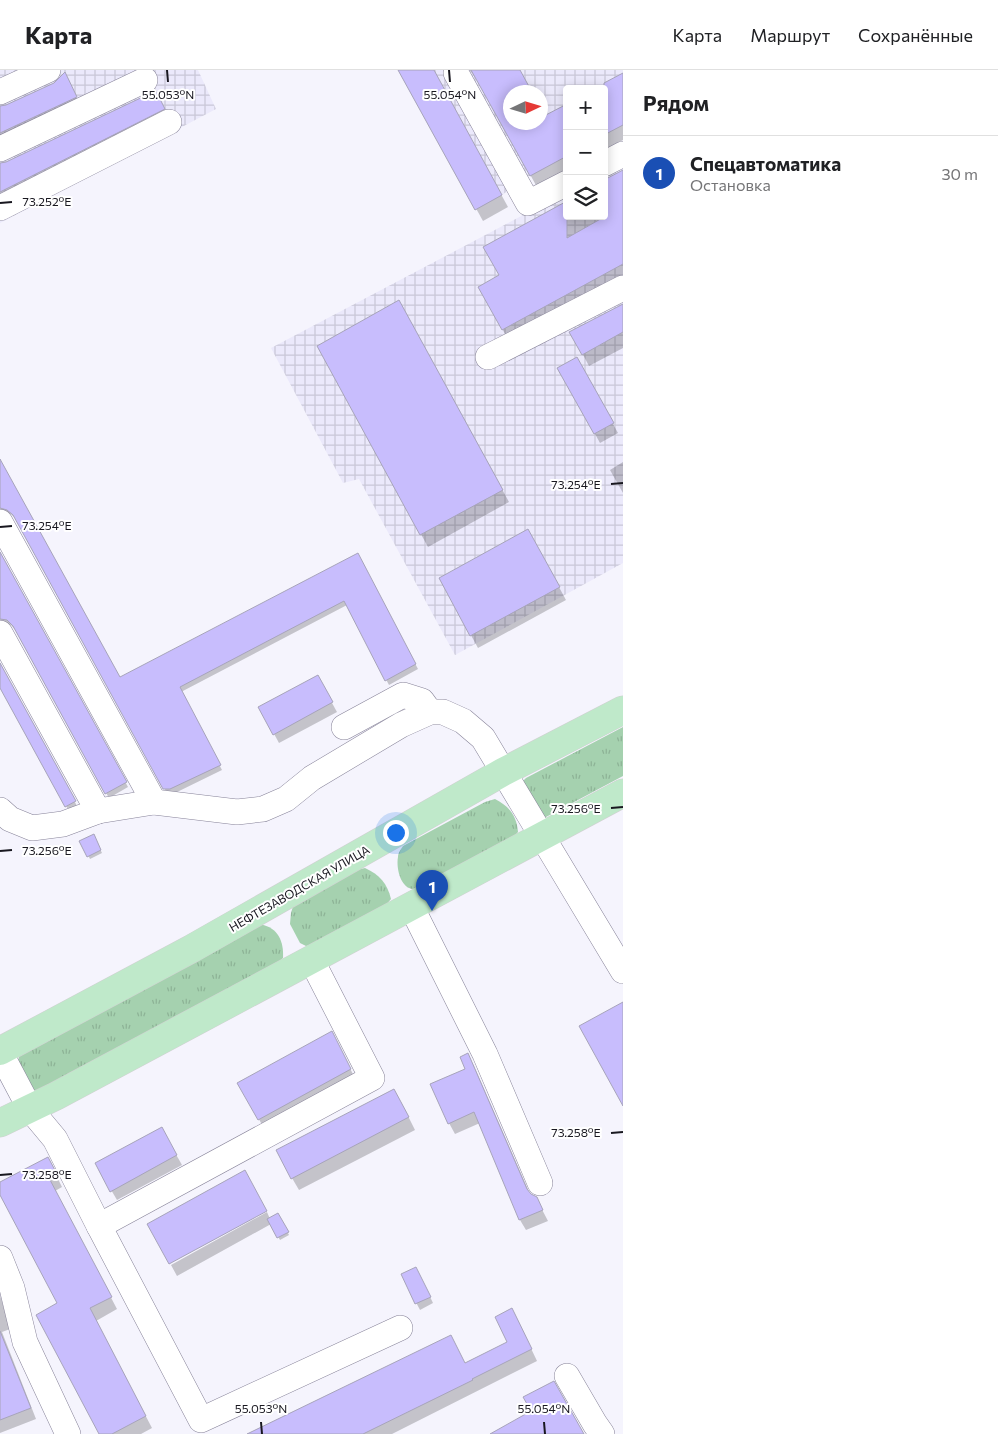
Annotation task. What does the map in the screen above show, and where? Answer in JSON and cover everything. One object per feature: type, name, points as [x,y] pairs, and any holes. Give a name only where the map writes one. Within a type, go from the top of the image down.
[{"type":"main road","name":"НЕФТЕЗАВОДСКАЯ УЛИЦА","points":[[0,1052],[191,949],[503,772],[623,710]]},
{"type":"main road","points":[[0,1123],[30,1110],[623,793]]},
{"type":"street","points":[[0,92],[48,70]]},
{"type":"street","points":[[456,73],[528,203],[563,185]]},
{"type":"street","points":[[0,150],[145,80]]},
{"type":"street","points":[[1,206],[169,122]]},
{"type":"street","points":[[608,162],[623,154]]},
{"type":"street","points":[[488,357],[623,288]]},
{"type":"street","points":[[0,522],[154,802]]},
{"type":"street","points":[[0,633],[98,811]]},
{"type":"street","points":[[344,727],[403,694],[422,701],[430,712]]},
{"type":"street","points":[[0,810],[10,819],[32,828],[63,824],[98,811],[154,802],[237,812],[263,809],[286,799],[312,778],[400,725],[430,712],[443,712],[463,721],[483,738],[623,971]]},
{"type":"street","points":[[411,906],[485,1054],[540,1183]]},
{"type":"street","points":[[99,1226],[372,1078],[311,959]]},
{"type":"street","points":[[0,1052],[30,1110],[55,1139],[201,1420],[400,1328]]},
{"type":"street","points":[[0,1258],[12,1288],[25,1342],[68,1434]]},
{"type":"street","points":[[567,1376],[594,1424],[602,1434]]},
{"type":"shaded area","points":[[0,70],[198,70],[216,109],[0,223]]},
{"type":"shaded area","points":[[398,70],[623,70],[623,125],[608,133],[608,85],[563,85],[563,158],[526,178],[502,195],[475,210]]},
{"type":"shaded area","points":[[623,163],[623,563],[455,655],[359,479],[343,483],[271,348],[563,194],[563,220],[608,220],[608,170]]},
{"type":"green space","points":[[623,727],[623,776],[546,817],[540,818],[519,785],[526,778]]},
{"type":"green space","points":[[495,799],[508,808],[514,816],[518,832],[514,837],[421,888],[413,889],[405,885],[400,876],[398,866],[398,854],[403,846],[485,802]]},
{"type":"green space","points":[[365,868],[379,877],[385,884],[391,899],[386,905],[314,945],[306,946],[300,943],[290,924],[294,903],[356,870]]},
{"type":"green space","points":[[258,924],[265,925],[275,931],[281,940],[283,958],[274,966],[49,1091],[35,1092],[18,1061],[20,1053]]},
{"type":"building","points":[[398,70],[434,70],[502,195],[475,210]]},
{"type":"building","points":[[471,70],[520,70],[528,85],[503,85],[503,127]]},
{"type":"building","points":[[65,72],[77,97],[0,133],[0,106],[54,83]]},
{"type":"building","points":[[623,73],[623,125],[608,133],[608,85],[604,85],[604,83]]},
{"type":"building","points":[[155,89],[165,109],[0,192],[0,163],[6,162],[151,93]]},
{"type":"building","points":[[563,106],[563,158],[530,176],[504,130],[548,130],[548,114]]},
{"type":"building","points":[[623,170],[623,264],[502,330],[478,287],[499,275],[483,247],[563,203],[563,220],[567,220],[567,238],[599,220],[608,220],[608,178]]},
{"type":"building","points":[[399,300],[503,490],[420,535],[317,346]]},
{"type":"building","points":[[623,304],[623,332],[582,355],[569,332]]},
{"type":"building","points":[[577,357],[614,423],[594,434],[557,368]]},
{"type":"building","points":[[0,459],[120,677],[358,553],[416,664],[385,681],[344,601],[180,687],[221,765],[170,789],[163,789],[13,515],[7,510],[0,508]]},
{"type":"building","points":[[528,529],[560,587],[470,636],[439,578]]},
{"type":"building","points":[[0,552],[127,782],[105,794],[13,626],[7,620],[0,619]]},
{"type":"building","points":[[0,663],[76,801],[65,807],[0,688]]},
{"type":"building","points":[[318,675],[333,702],[273,735],[258,707]]},
{"type":"building","points":[[94,834],[101,850],[87,857],[79,841]]},
{"type":"building","points":[[623,1002],[623,1106],[579,1026]]},
{"type":"building","points":[[332,1031],[351,1069],[258,1120],[237,1083]]},
{"type":"building","points":[[468,1053],[527,1189],[537,1197],[543,1210],[519,1220],[474,1112],[448,1124],[430,1084],[465,1069],[460,1057]]},
{"type":"building","points":[[394,1089],[409,1117],[291,1179],[276,1150]]},
{"type":"building","points":[[162,1127],[177,1155],[110,1192],[95,1163]]},
{"type":"building","points":[[48,1157],[57,1174],[49,1178],[112,1297],[90,1308],[146,1416],[112,1434],[99,1434],[36,1315],[57,1303],[0,1195],[0,1182]]},
{"type":"building","points":[[245,1170],[267,1211],[169,1264],[147,1224]]},
{"type":"building","points":[[278,1213],[289,1232],[277,1238],[267,1219]]},
{"type":"building","points":[[416,1267],[431,1297],[415,1304],[401,1274]]},
{"type":"building","points":[[512,1308],[532,1349],[363,1434],[247,1434],[451,1335],[465,1363],[507,1342],[495,1317]]},
{"type":"building","points":[[0,1331],[31,1408],[0,1420]]},
{"type":"building","points":[[554,1381],[584,1434],[490,1434],[531,1411],[523,1397]]},
{"type":"place","name":"Спецавтоматика","points":[[432,911]]}]
